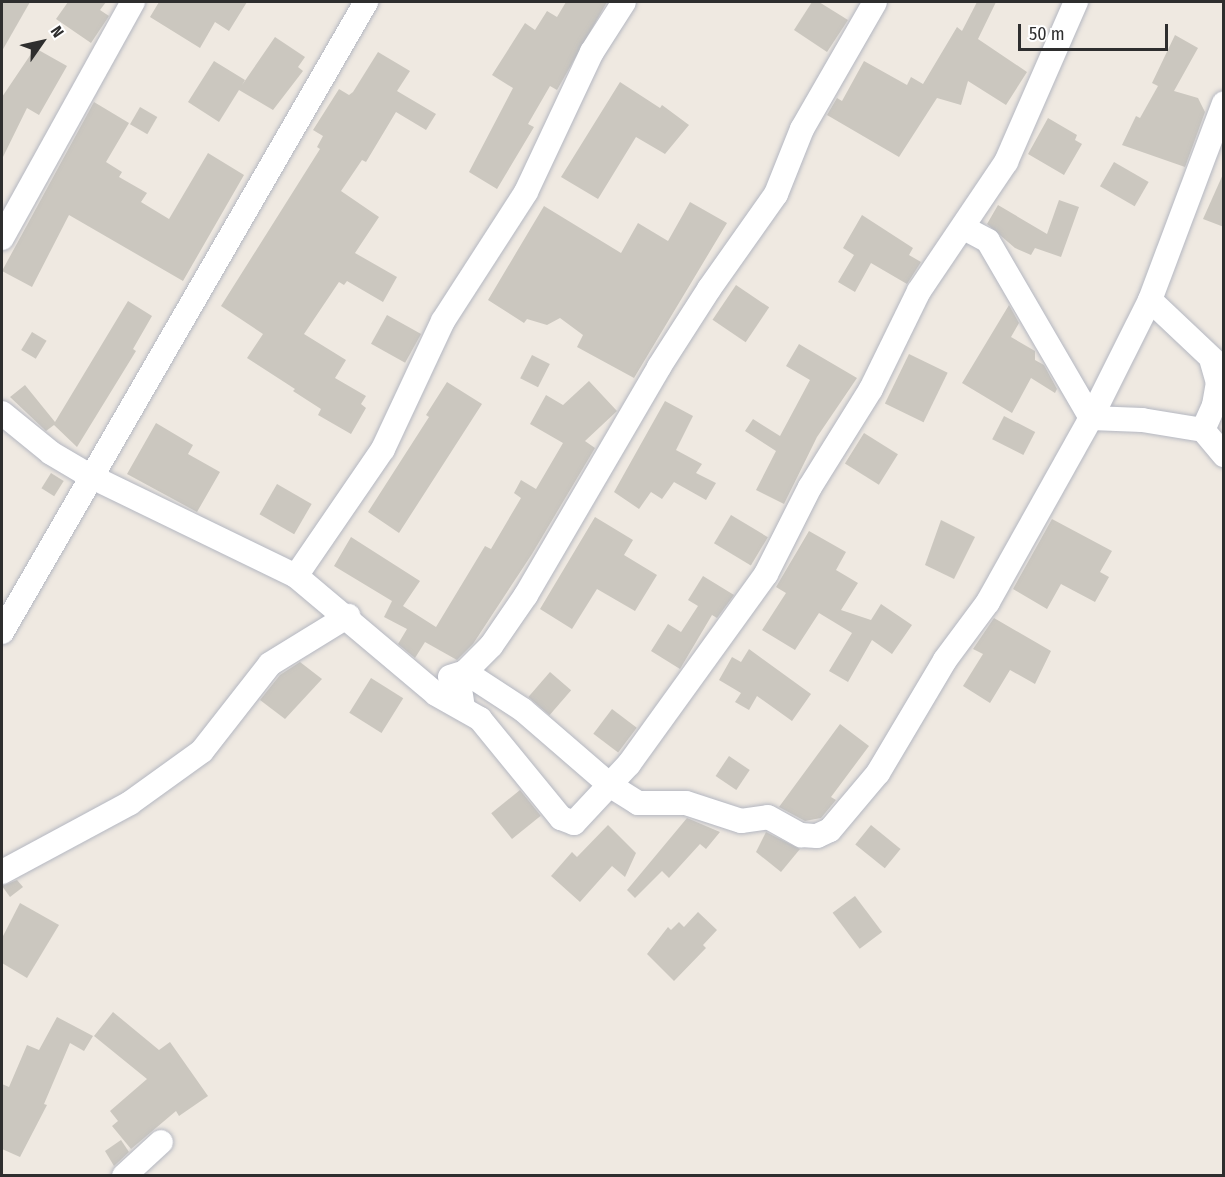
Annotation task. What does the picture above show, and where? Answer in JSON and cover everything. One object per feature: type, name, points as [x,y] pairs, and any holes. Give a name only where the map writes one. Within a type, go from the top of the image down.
[{"type":"street","points":[[2,238],[133,2]]},
{"type":"street","points":[[2,632],[90,476],[366,2]]},
{"type":"street","points":[[297,576],[383,449],[444,321],[526,192],[592,52],[624,2]]},
{"type":"street","points":[[463,708],[460,690],[465,672],[491,646],[526,595],[659,367],[709,289],[777,194],[802,129],[875,2]]},
{"type":"street","points":[[2,414],[51,453],[90,476],[297,576],[348,616],[423,681],[463,708],[494,734],[561,818],[574,823],[580,820],[611,786],[766,574],[810,488],[871,389],[918,291],[964,228],[1006,162],[1076,2]]},
{"type":"street","points":[[423,681],[465,672],[523,710],[611,786],[638,803],[686,803],[741,821],[768,817],[801,835],[817,836],[830,830],[878,773],[945,660],[988,602],[1091,418],[1150,300],[1224,103]]},
{"type":"street","points":[[964,228],[988,241],[1091,418]]},
{"type":"street","points":[[1150,300],[1217,364],[1218,383],[1214,405],[1203,430]]},
{"type":"street","points":[[1091,418],[1142,420],[1203,430],[1224,455]]},
{"type":"street","points":[[2,872],[130,802],[202,751],[270,664],[348,616]]},
{"type":"street","points":[[124,1176],[161,1142]]},
{"type":"building","points":[[2,2],[30,2],[2,51]]},
{"type":"building","points":[[68,2],[106,2],[100,10],[109,16],[91,43],[56,19]]},
{"type":"building","points":[[159,2],[247,2],[229,31],[215,22],[200,48],[150,17]]},
{"type":"building","points":[[566,2],[607,2],[557,90],[550,86],[528,124],[534,127],[497,189],[469,172],[513,88],[492,75],[525,23],[535,30],[547,11],[557,17]]},
{"type":"building","points":[[812,2],[819,2],[848,20],[827,52],[794,30]]},
{"type":"building","points":[[977,2],[996,2],[978,39],[1027,72],[1006,105],[968,81],[961,105],[937,98],[899,157],[827,115],[837,98],[842,101],[864,61],[907,85],[911,77],[923,84],[957,27],[962,31]]},
{"type":"building","points":[[1175,35],[1198,48],[1174,91],[1198,98],[1205,112],[1185,167],[1122,145],[1136,116],[1140,118],[1158,86],[1152,83]]},
{"type":"building","points":[[275,37],[305,57],[298,67],[303,71],[273,110],[239,90],[219,122],[188,102],[214,61],[245,80],[242,85]]},
{"type":"building","points":[[35,48],[67,66],[39,115],[27,108],[2,159],[2,97]]},
{"type":"building","points":[[378,52],[410,71],[397,91],[436,114],[426,130],[396,112],[366,162],[362,160],[341,191],[379,217],[355,253],[397,277],[383,302],[347,281],[344,285],[339,282],[304,334],[346,360],[335,378],[366,396],[361,404],[366,408],[351,434],[318,415],[321,409],[247,358],[263,334],[221,306],[320,149],[317,147],[323,136],[313,130],[339,89],[349,95],[353,92]]},
{"type":"building","points":[[620,82],[660,108],[662,105],[689,125],[665,154],[636,137],[598,199],[561,177]]},
{"type":"building","points":[[94,102],[129,123],[106,162],[122,172],[119,177],[147,193],[141,202],[169,219],[208,153],[244,175],[183,281],[69,215],[32,287],[2,271]]},
{"type":"building","points":[[140,107],[157,117],[147,134],[130,124]]},
{"type":"building","points":[[1048,118],[1077,135],[1075,140],[1082,144],[1064,175],[1028,154]]},
{"type":"building","points":[[1114,162],[1149,182],[1135,206],[1100,186]]},
{"type":"building","points":[[1224,172],[1224,227],[1203,219]]},
{"type":"building","points":[[1059,200],[1079,207],[1061,257],[1035,248],[1031,255],[1015,248],[987,224],[998,205],[1047,234]]},
{"type":"building","points":[[690,202],[727,223],[634,378],[577,347],[583,335],[560,318],[547,325],[527,319],[524,323],[488,300],[544,206],[621,253],[638,223],[668,241]]},
{"type":"building","points":[[862,215],[913,248],[909,255],[921,262],[907,284],[871,263],[855,292],[838,282],[854,255],[843,248]]},
{"type":"building","points":[[736,285],[769,307],[746,342],[713,320]]},
{"type":"building","points":[[128,301],[152,316],[133,349],[136,351],[77,447],[54,425],[46,431],[10,397],[25,385],[55,422]]},
{"type":"building","points":[[1009,305],[1019,323],[1011,337],[1035,351],[1035,360],[1044,365],[1057,389],[1055,393],[1031,378],[1012,413],[962,383]]},
{"type":"building","points":[[387,315],[421,334],[405,363],[371,344]]},
{"type":"building","points":[[32,332],[47,341],[36,359],[21,350]]},
{"type":"building","points":[[799,344],[857,378],[817,437],[784,504],[756,490],[776,451],[745,431],[753,419],[780,436],[810,380],[786,366]]},
{"type":"building","points":[[909,354],[948,373],[924,422],[885,403]]},
{"type":"building","points":[[532,355],[550,364],[538,387],[520,378]]},
{"type":"building","points":[[589,381],[617,411],[585,441],[595,448],[532,554],[473,644],[457,660],[425,642],[415,658],[398,644],[407,629],[384,617],[392,601],[334,566],[351,537],[420,581],[403,606],[436,627],[485,546],[491,549],[521,498],[514,493],[521,480],[536,489],[563,443],[530,424],[546,395],[563,405]]},
{"type":"building","points":[[447,382],[482,404],[399,533],[368,512],[429,417],[426,415]]},
{"type":"building","points":[[665,401],[693,416],[676,450],[702,464],[696,473],[716,483],[706,500],[674,482],[662,499],[651,492],[639,509],[614,492]]},
{"type":"building","points":[[1004,416],[1035,432],[1023,455],[992,439]]},
{"type":"building","points":[[156,423],[193,445],[188,454],[220,472],[197,512],[127,474]]},
{"type":"building","points":[[864,433],[898,454],[879,485],[845,464]]},
{"type":"building","points":[[51,473],[64,481],[54,496],[41,488]]},
{"type":"building","points":[[277,484],[312,504],[294,534],[260,514]]},
{"type":"building","points":[[731,515],[768,537],[751,565],[714,543]]},
{"type":"building","points":[[595,517],[633,540],[624,555],[657,575],[635,611],[597,589],[572,629],[540,609]]},
{"type":"building","points":[[1052,519],[1112,551],[1100,572],[1109,577],[1095,602],[1061,584],[1047,609],[1013,589]]},
{"type":"building","points":[[941,520],[975,537],[954,579],[925,565]]},
{"type":"building","points":[[809,531],[846,552],[836,570],[858,583],[841,610],[871,620],[881,604],[912,625],[892,654],[872,640],[848,682],[829,671],[852,633],[819,613],[795,650],[762,630],[786,593],[776,587]]},
{"type":"building","points":[[703,576],[734,595],[717,618],[712,615],[680,669],[651,651],[668,624],[681,632],[698,606],[688,600]]},
{"type":"building","points":[[994,618],[1051,651],[1035,684],[1010,670],[990,703],[963,686],[983,654],[973,649]]},
{"type":"building","points":[[749,649],[811,694],[792,721],[757,696],[749,710],[735,702],[741,693],[719,680],[732,657],[741,662]]},
{"type":"building","points":[[300,662],[322,679],[285,719],[260,700],[280,675]]},
{"type":"building","points":[[550,672],[571,690],[549,715],[528,697]]},
{"type":"building","points":[[371,678],[403,698],[381,733],[349,713]]},
{"type":"building","points":[[612,709],[637,728],[618,752],[593,734]]},
{"type":"building","points":[[840,724],[869,746],[831,797],[836,800],[821,818],[805,821],[779,807]]},
{"type":"building","points":[[729,756],[750,770],[736,790],[716,776]]},
{"type":"building","points":[[520,790],[541,816],[512,839],[491,813]]},
{"type":"building","points":[[687,818],[720,832],[706,849],[700,844],[669,878],[662,871],[635,898],[627,890]]},
{"type":"building","points":[[608,825],[636,853],[625,877],[612,866],[580,902],[551,876],[572,852],[577,857]]},
{"type":"building","points":[[871,825],[901,849],[885,868],[855,844]]},
{"type":"building","points":[[766,832],[800,849],[781,872],[756,852]]},
{"type":"building","points":[[17,880],[23,887],[10,897],[2,886]]},
{"type":"building","points":[[855,896],[882,932],[860,949],[833,913]]},
{"type":"building","points":[[20,903],[59,925],[27,978],[2,963],[2,938]]},
{"type":"building","points":[[698,912],[717,930],[703,945],[706,948],[674,981],[647,954],[668,927],[671,930],[679,922],[684,927]]},
{"type":"building","points":[[113,1012],[159,1050],[170,1042],[208,1096],[179,1116],[176,1111],[131,1149],[112,1126],[118,1121],[110,1111],[147,1079],[94,1036]]},
{"type":"building","points":[[57,1017],[93,1036],[84,1051],[70,1043],[44,1104],[47,1105],[20,1157],[2,1149],[2,1084],[9,1087],[27,1045],[39,1050]]},
{"type":"building","points":[[121,1140],[129,1152],[114,1166],[105,1151]]}]
